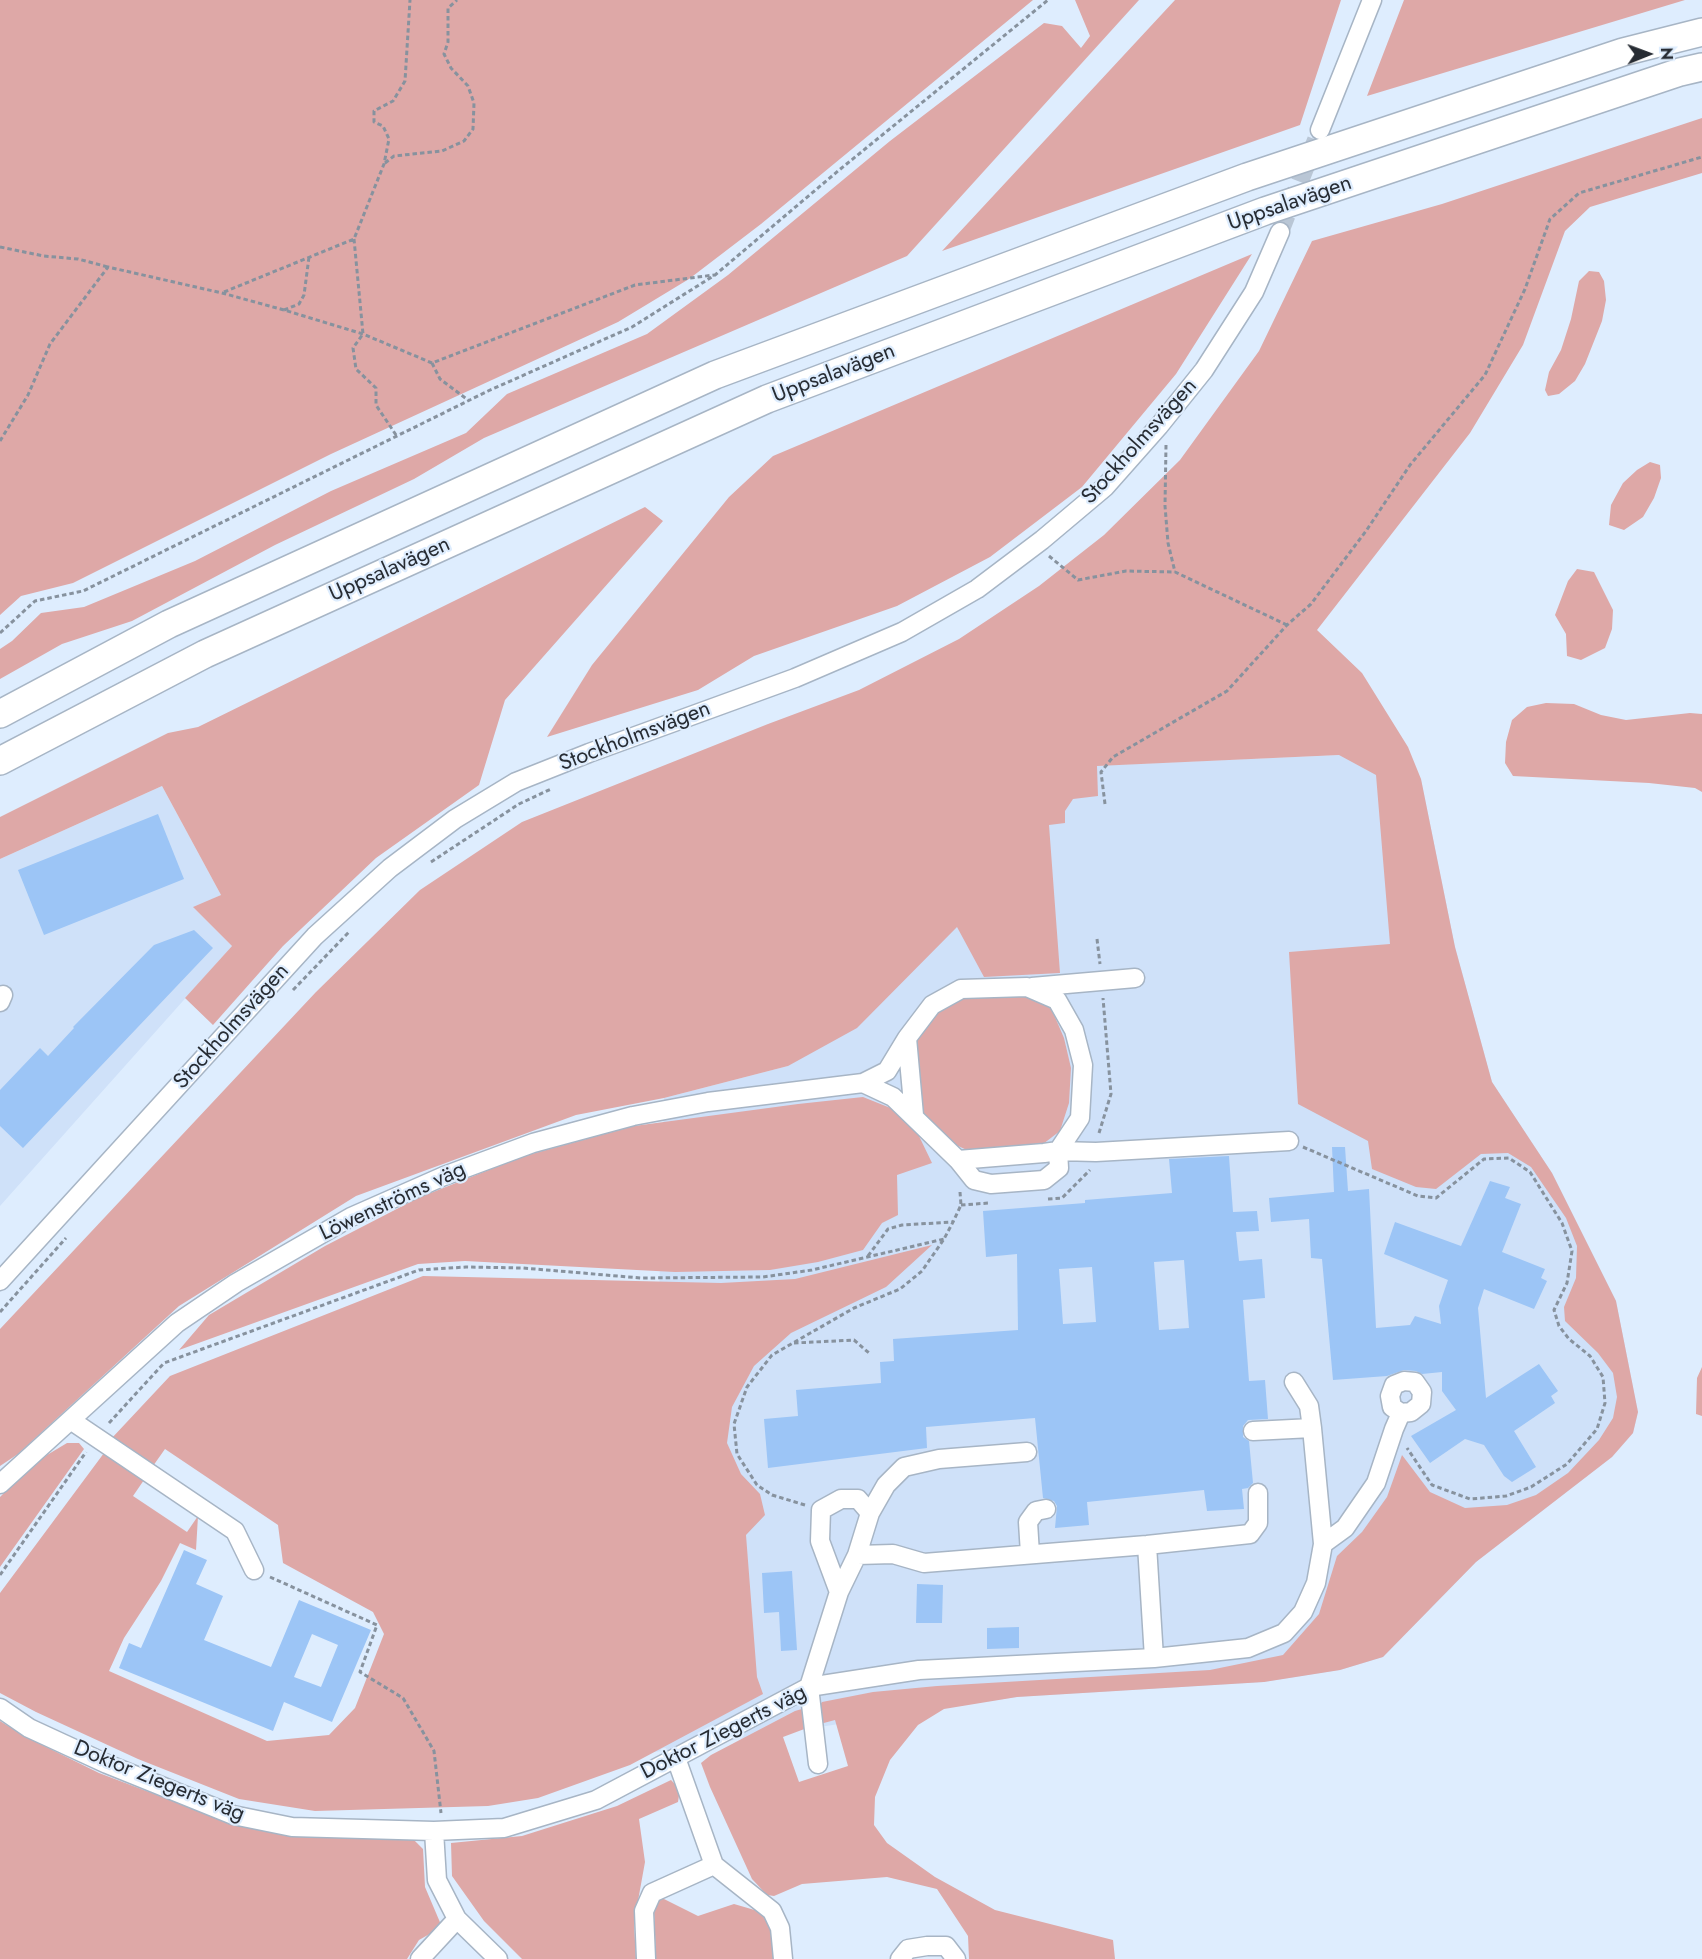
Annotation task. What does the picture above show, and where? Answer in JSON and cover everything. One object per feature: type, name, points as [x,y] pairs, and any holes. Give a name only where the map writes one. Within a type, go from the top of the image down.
[{"type":"highway","points":[[1623,52],[1702,25]]},
{"type":"highway","name":"Uppsalavägen","points":[[0,714],[169,624],[715,375],[1248,177],[1623,52],[1702,32]]},
{"type":"highway","name":"Uppsalavägen","points":[[0,761],[205,654],[767,399],[1265,211],[1695,69]]},
{"type":"street","points":[[1320,130],[1372,0]]},
{"type":"street","name":"Stockholmsvägen","points":[[0,1281],[315,936],[390,868],[455,819],[516,782],[795,678],[902,632],[977,589],[1042,540],[1105,487],[1159,426],[1204,370],[1254,292],[1280,232]]},
{"type":"street","points":[[1027,987],[1134,978]]},
{"type":"street","name":"Löwenströms väg","points":[[0,1484],[177,1323],[236,1282],[351,1217],[444,1176],[532,1143],[633,1116],[708,1102],[863,1083],[887,1071],[907,1038],[932,1005],[961,989],[1027,987],[1058,1000],[1074,1030],[1083,1065],[1080,1118],[1058,1151],[1059,1168],[1044,1180],[991,1184],[974,1180],[958,1160]]},
{"type":"street","points":[[907,1038],[914,1115]]},
{"type":"street","points":[[863,1083],[893,1097],[958,1160],[1058,1151],[1096,1152],[1289,1141]]},
{"type":"street","name":"Doktor Ziegerts väg","points":[[0,1708],[29,1728],[107,1764],[233,1815],[292,1827],[439,1831],[504,1828],[596,1800],[809,1687],[919,1670],[1154,1658],[1248,1648],[1284,1633],[1303,1612],[1316,1583],[1323,1544],[1309,1406],[1294,1382]]},
{"type":"street","points":[[72,1420],[235,1531],[254,1570]]},
{"type":"street","points":[[1323,1544],[1345,1528],[1376,1483],[1397,1421]]},
{"type":"street","points":[[1253,1431],[1312,1428]]},
{"type":"street","points":[[818,1764],[809,1687],[839,1592],[857,1556],[870,1513],[886,1485],[904,1467],[939,1459],[1027,1452]]},
{"type":"street","points":[[857,1556],[893,1554],[924,1563],[1147,1545],[1250,1534],[1258,1523],[1258,1493]]},
{"type":"street","points":[[839,1592],[820,1541],[821,1510],[841,1499],[858,1499],[870,1513]]},
{"type":"street","points":[[1030,1554],[1028,1522],[1035,1511],[1047,1509]]},
{"type":"street","points":[[1147,1545],[1154,1658]]},
{"type":"street","points":[[676,1758],[714,1865],[772,1911],[780,1928],[783,1959]]},
{"type":"street","points":[[439,1831],[437,1880],[457,1919],[498,1959]]},
{"type":"street","points":[[646,1959],[644,1911],[652,1893],[714,1865]]},
{"type":"street","points":[[420,1959],[457,1919]]},
{"type":"street","points":[[900,1959],[908,1949],[946,1946],[956,1959]]},
{"type":"path","points":[[396,436],[376,405],[376,388],[356,369],[353,348],[363,334],[354,239],[384,164],[389,140],[383,126],[374,122],[374,111],[393,101],[405,81],[410,0]]},
{"type":"path","points":[[384,164],[394,156],[442,151],[464,141],[473,129],[474,103],[468,86],[451,68],[444,54],[448,42],[448,8],[457,0]]},
{"type":"path","points":[[0,633],[35,601],[83,591],[468,401],[632,327],[715,274],[1048,0]]},
{"type":"path","points":[[1105,804],[1101,772],[1113,757],[1227,691],[1287,625],[1311,604],[1366,531],[1410,465],[1485,375],[1525,289],[1550,219],[1579,193],[1702,157]]},
{"type":"path","points":[[222,293],[354,239]]},
{"type":"path","points":[[0,247],[44,256],[78,259],[222,293],[363,334],[432,363],[440,379],[468,401]]},
{"type":"path","points":[[284,310],[298,304],[304,295],[309,257]]},
{"type":"path","points":[[0,441],[27,395],[50,344],[108,267]]},
{"type":"path","points":[[432,363],[635,285],[715,274]]},
{"type":"path","points":[[1158,451],[1170,438]]},
{"type":"path","points":[[1166,443],[1165,506],[1168,543],[1175,572]]},
{"type":"path","points":[[1055,548],[1047,555],[1078,580],[1126,571],[1175,572],[1287,625]]},
{"type":"path","points":[[426,866],[510,810],[556,787]]},
{"type":"path","points":[[291,991],[349,932]]},
{"type":"path","points":[[1289,1141],[1418,1196],[1436,1198],[1484,1159],[1509,1158],[1530,1172],[1562,1223],[1572,1251],[1567,1283],[1554,1310],[1558,1326],[1569,1339],[1590,1356],[1604,1377],[1605,1403],[1597,1429],[1567,1464],[1531,1487],[1506,1496],[1470,1499],[1432,1485],[1397,1421]]},
{"type":"path","points":[[821,1510],[772,1495],[757,1485],[737,1454],[734,1424],[747,1388],[772,1355],[854,1308],[900,1289],[922,1271],[944,1239],[961,1205],[958,1160]]},
{"type":"path","points":[[868,1256],[888,1229],[902,1225],[953,1222]]},
{"type":"path","points":[[0,1312],[69,1235]]},
{"type":"path","points":[[0,1575],[96,1438],[164,1363],[419,1270],[466,1267],[512,1268],[641,1278],[763,1277],[812,1270],[944,1239]]},
{"type":"path","points":[[792,1343],[854,1340],[869,1353]]},
{"type":"path","points":[[254,1570],[377,1625],[360,1672],[403,1698],[434,1751],[439,1831]]},
{"type":"shaded area","points":[[0,0],[1033,0],[761,224],[689,279],[618,322],[331,454],[73,583],[21,596],[0,615]]},
{"type":"shaded area","points":[[1075,0],[1139,0],[907,256],[484,438],[414,479],[275,545],[132,621],[62,644],[0,679],[0,649],[12,641],[41,613],[84,607],[195,561],[331,491],[466,433],[507,394],[647,334],[728,275],[890,141],[1044,23],[1062,26],[1081,48],[1090,36]]},
{"type":"shaded area","points":[[1175,0],[1341,0],[1300,125],[942,251]]},
{"type":"shaded area","points":[[1404,0],[1685,0],[1367,96]]},
{"type":"shaded area","points":[[1702,118],[1702,173],[1590,207],[1565,231],[1523,345],[1470,433],[1317,630],[1362,673],[1408,747],[1421,779],[1455,947],[1492,1082],[1552,1173],[1616,1301],[1638,1412],[1633,1433],[1612,1457],[1476,1562],[1383,1657],[1340,1670],[1264,1682],[1017,1697],[944,1709],[918,1725],[890,1760],[875,1797],[874,1825],[887,1843],[935,1877],[995,1910],[1113,1940],[1115,1959],[969,1959],[968,1936],[937,1889],[887,1877],[802,1884],[774,1896],[767,1895],[752,1879],[701,1763],[711,1755],[805,1708],[807,1728],[783,1737],[799,1782],[848,1766],[835,1720],[820,1724],[818,1708],[822,1702],[873,1692],[937,1686],[1210,1670],[1283,1655],[1319,1614],[1337,1556],[1362,1532],[1387,1497],[1402,1455],[1430,1492],[1465,1508],[1507,1505],[1536,1495],[1568,1473],[1599,1440],[1613,1418],[1617,1397],[1613,1373],[1598,1353],[1565,1321],[1564,1307],[1576,1278],[1577,1246],[1566,1218],[1531,1167],[1508,1153],[1481,1154],[1436,1189],[1416,1187],[1372,1169],[1368,1141],[1298,1104],[1289,952],[1390,944],[1376,775],[1339,755],[1097,766],[1098,796],[1073,799],[1065,811],[1065,823],[1049,825],[1060,973],[984,977],[957,927],[857,1028],[788,1066],[664,1098],[576,1115],[356,1196],[179,1306],[18,1454],[0,1466],[0,1329],[316,992],[420,890],[522,822],[859,690],[959,639],[1039,586],[1104,535],[1180,460],[1259,351],[1312,241],[1442,204]]},
{"type":"shaded area","points":[[1252,254],[1176,374],[1082,487],[990,557],[897,606],[754,656],[698,690],[547,737],[592,665],[729,497],[773,456]]},
{"type":"shaded area","points":[[1589,271],[1599,272],[1604,281],[1606,300],[1602,321],[1585,364],[1575,381],[1559,394],[1548,396],[1545,390],[1549,372],[1561,350],[1571,319],[1579,281]]},
{"type":"shaded area","points":[[1650,462],[1660,465],[1661,478],[1654,498],[1643,517],[1624,530],[1609,525],[1611,505],[1623,483]]},
{"type":"shaded area","points":[[645,507],[663,521],[505,700],[479,785],[376,858],[283,946],[213,1025],[185,998],[232,946],[193,907],[221,895],[162,786],[0,859],[0,817],[168,733],[198,727]]},
{"type":"shaded area","points":[[1577,569],[1594,572],[1613,610],[1612,629],[1605,648],[1581,660],[1567,656],[1566,634],[1555,615],[1568,581]]},
{"type":"shaded area","points":[[1546,703],[1574,704],[1601,715],[1626,720],[1690,713],[1702,714],[1702,792],[1695,788],[1649,783],[1513,776],[1505,763],[1506,742],[1512,720],[1527,707]]},
{"type":"shaded area","points":[[1340,755],[1421,779],[1455,947],[1492,1082],[1552,1173],[1616,1301],[1638,1412],[1633,1433],[1612,1457],[1476,1562],[1383,1657],[1340,1670],[1264,1682],[1017,1697],[648,1753],[664,1098],[788,1066],[1042,768]]},
{"type":"shaded area","points":[[162,786],[221,895],[194,908],[232,946],[0,1206],[0,859]]},
{"type":"shaded area","points":[[1026,995],[1041,1001],[1052,1010],[1064,1038],[1071,1068],[1069,1103],[1060,1131],[1043,1144],[969,1151],[943,1139],[922,1116],[916,1039],[934,1013],[959,999]]},
{"type":"shaded area","points":[[863,1097],[893,1109],[919,1136],[932,1163],[897,1175],[898,1215],[882,1223],[863,1250],[818,1262],[770,1270],[675,1272],[465,1261],[418,1264],[179,1350],[209,1315],[325,1246],[418,1198],[524,1156],[634,1126]]},
{"type":"shaded area","points":[[932,1245],[886,1287],[791,1333],[754,1366],[732,1407],[727,1443],[741,1474],[760,1494],[765,1515],[746,1535],[757,1677],[763,1694],[630,1765],[538,1798],[488,1806],[315,1811],[239,1799],[138,1759],[0,1693],[0,1593],[104,1453],[144,1480],[133,1496],[187,1532],[198,1516],[196,1550],[180,1543],[161,1581],[124,1638],[109,1671],[267,1741],[329,1735],[355,1708],[384,1634],[373,1612],[283,1563],[278,1525],[165,1449],[153,1466],[111,1439],[170,1376],[423,1276],[721,1283],[795,1279]]},
{"type":"shaded area","points":[[1702,1367],[1702,1416],[1696,1414],[1697,1378]]},
{"type":"shaded area","points":[[67,1443],[79,1443],[84,1449],[0,1567],[0,1497],[23,1474]]},
{"type":"shaded area","points":[[0,1721],[26,1737],[99,1773],[236,1825],[411,1837],[423,1849],[425,1887],[442,1927],[419,1940],[407,1959],[0,1959]]},
{"type":"shaded area","points":[[671,1780],[680,1789],[678,1802],[639,1819],[645,1862],[634,1923],[636,1959],[522,1959],[484,1921],[452,1876],[451,1843],[522,1836],[617,1806]]},
{"type":"shaded area","points":[[660,1897],[698,1916],[734,1904],[758,1911],[773,1927],[775,1959],[656,1959],[654,1910]]},
{"type":"building","points":[[158,814],[184,879],[44,935],[18,870]]},
{"type":"building","points":[[194,930],[213,948],[23,1148],[0,1126],[0,1090],[40,1048],[48,1056],[73,1027],[154,945]]},
{"type":"building","points":[[1332,1147],[1345,1147],[1348,1191],[1369,1189],[1376,1328],[1410,1325],[1415,1316],[1441,1324],[1439,1306],[1448,1280],[1384,1254],[1395,1222],[1461,1246],[1490,1181],[1510,1187],[1505,1198],[1521,1204],[1502,1252],[1545,1269],[1541,1278],[1547,1281],[1534,1309],[1484,1289],[1478,1308],[1486,1398],[1539,1364],[1558,1391],[1551,1396],[1555,1403],[1514,1431],[1536,1467],[1512,1482],[1504,1476],[1484,1445],[1465,1439],[1430,1463],[1411,1436],[1456,1410],[1442,1391],[1442,1372],[1422,1374],[1404,1370],[1387,1376],[1333,1380],[1322,1259],[1311,1258],[1309,1219],[1271,1222],[1269,1198],[1334,1192]]},
{"type":"building","points":[[1229,1156],[1233,1212],[1257,1211],[1259,1231],[1236,1232],[1239,1261],[1262,1259],[1265,1298],[1243,1300],[1249,1381],[1265,1380],[1268,1419],[1248,1420],[1243,1426],[1243,1437],[1249,1441],[1253,1483],[1248,1488],[1242,1489],[1244,1509],[1207,1511],[1204,1490],[1087,1502],[1089,1525],[1055,1528],[1057,1506],[1054,1501],[1043,1498],[1035,1418],[926,1427],[927,1448],[768,1468],[764,1419],[798,1416],[796,1390],[881,1383],[880,1362],[894,1361],[893,1339],[1018,1330],[1017,1254],[986,1257],[983,1211],[1172,1193],[1169,1159]],"holes":[[[1184,1260],[1189,1328],[1159,1330],[1154,1262]],[[1092,1267],[1096,1322],[1063,1324],[1059,1269]]]},
{"type":"building","points":[[184,1550],[207,1560],[196,1584],[223,1596],[204,1640],[271,1667],[299,1600],[371,1630],[332,1722],[284,1702],[273,1731],[119,1668],[129,1643],[141,1648]],"holes":[[[312,1634],[338,1645],[321,1687],[294,1677]]]},
{"type":"building","points":[[792,1571],[797,1650],[781,1651],[779,1612],[764,1613],[762,1573]]},
{"type":"building","points":[[917,1584],[943,1585],[942,1623],[916,1623]]},
{"type":"building","points":[[1019,1627],[1019,1648],[987,1649],[987,1628]]},
{"type":"tunnel","points":[[1280,232],[1320,130]]}]
